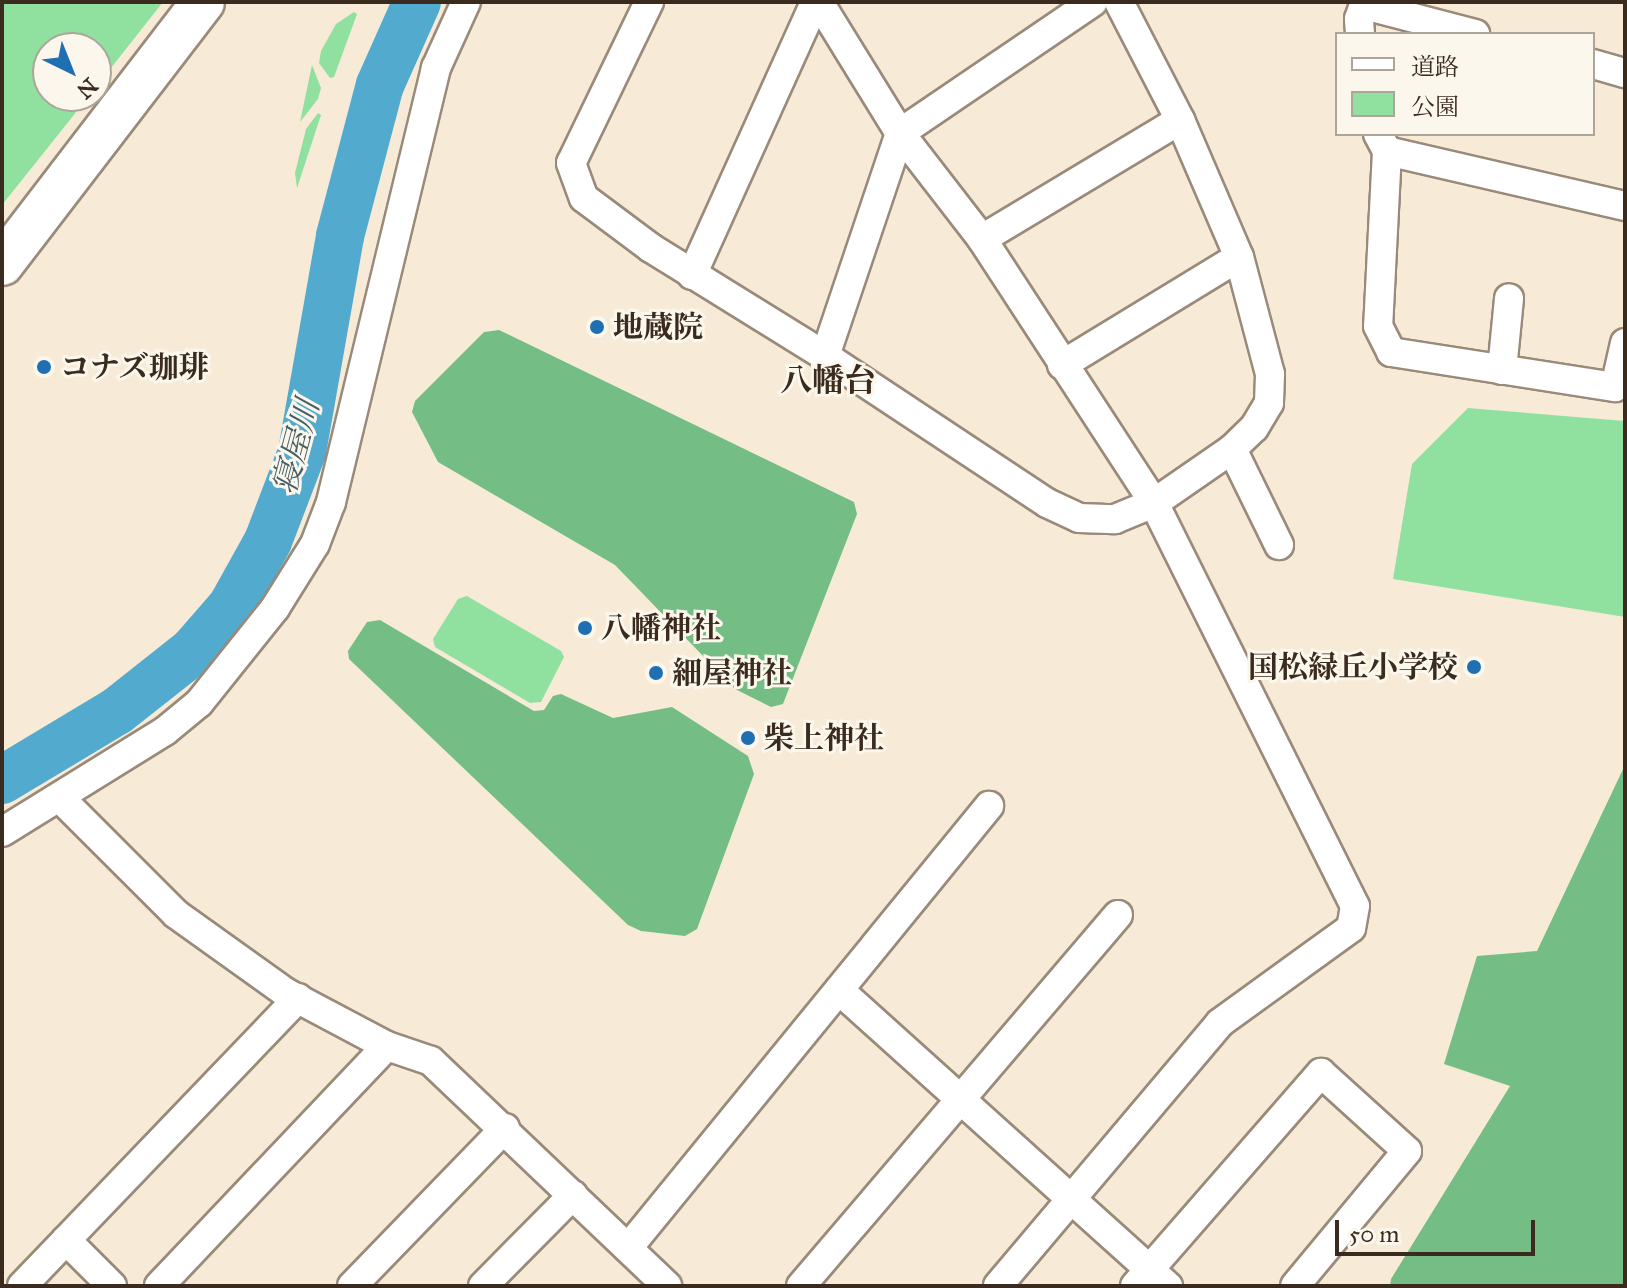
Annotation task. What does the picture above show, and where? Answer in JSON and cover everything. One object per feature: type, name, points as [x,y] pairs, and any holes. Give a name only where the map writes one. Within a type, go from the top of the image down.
[{"type":"main road","points":[[2,264],[203,2]]},
{"type":"street","points":[[2,832],[165,731],[199,703],[275,608],[315,544],[331,502],[436,68],[466,2]]},
{"type":"street","points":[[649,2],[571,163],[584,198],[692,275],[825,356],[1047,503],[1079,518],[1115,519],[1154,503],[1232,449],[1254,428],[1269,403],[1270,374],[1239,257],[1180,120],[1119,2]]},
{"type":"street","points":[[692,275],[817,2]]},
{"type":"street","points":[[817,2],[900,133],[982,239],[1154,503],[1355,906],[1351,928],[1220,1023],[998,1286]]},
{"type":"street","points":[[825,356],[900,133],[1093,2]]},
{"type":"street","points":[[1360,32],[1359,19],[1365,4],[1468,32]]},
{"type":"street","points":[[1595,65],[1625,73]]},
{"type":"street","points":[[982,239],[1180,120]]},
{"type":"street","points":[[1625,206],[1382,143],[1378,326],[1391,352],[1615,387],[1625,343]]},
{"type":"street","points":[[1062,365],[1239,257]]},
{"type":"street","points":[[1502,370],[1509,298]]},
{"type":"street","points":[[1232,449],[1279,545]]},
{"type":"street","points":[[60,798],[176,914],[298,998],[387,1046],[431,1061],[628,1248],[655,1282]]},
{"type":"street","points":[[628,1248],[989,806]]},
{"type":"street","points":[[801,1286],[1118,915]]},
{"type":"street","points":[[839,990],[1071,1199],[1151,1280],[1321,1073],[1407,1151],[1295,1286]]},
{"type":"street","points":[[22,1286],[298,998]]},
{"type":"street","points":[[159,1286],[387,1046]]},
{"type":"street","points":[[352,1286],[505,1128]]},
{"type":"street","points":[[483,1286],[573,1195]]},
{"type":"street","points":[[66,1240],[112,1286]]},
{"type":"green space","points":[[2,2],[163,2],[112,67],[112,32],[32,32],[32,112],[76,112],[2,205]]},
{"type":"green space","points":[[354,12],[357,14],[334,77],[330,78],[319,63],[321,51],[336,24]]},
{"type":"green space","points":[[312,65],[321,88],[318,99],[300,122]]},
{"type":"green space","points":[[318,113],[321,115],[297,188],[295,173],[306,129]]},
{"type":"green space","points":[[499,330],[854,502],[857,514],[783,704],[771,707],[735,689],[615,565],[438,462],[412,412],[415,401],[484,332]]},
{"type":"green space","points":[[1468,408],[1625,421],[1625,617],[1393,579],[1412,464]]},
{"type":"green space","points":[[467,596],[561,651],[564,657],[541,702],[530,703],[435,647],[433,639],[458,599]]},
{"type":"green space","points":[[380,620],[534,711],[544,710],[553,696],[561,694],[613,718],[672,707],[748,756],[754,774],[697,929],[685,936],[641,931],[628,925],[349,659],[348,651],[367,622]]},
{"type":"green space","points":[[1625,765],[1625,1286],[1390,1286],[1391,1279],[1510,1086],[1444,1064],[1477,956],[1537,951]]},
{"type":"waterway","name":"寝屋川","points":[[2,780],[117,711],[193,651],[232,606],[268,541],[302,452],[340,236],[380,85],[417,2]]},
{"type":"place","name":"地蔵院","points":[[597,327]]},
{"type":"place","name":"コナズ珈琲","points":[[44,367]]},
{"type":"place","name":"八幡神社","points":[[585,628]]},
{"type":"place","name":"国松緑丘小学校","points":[[1474,667]]},
{"type":"place","name":"細屋神社","points":[[656,673]]},
{"type":"place","name":"柴上神社","points":[[748,738]]},
{"type":"district","name":"八幡台","points":[[828,381]]}]
